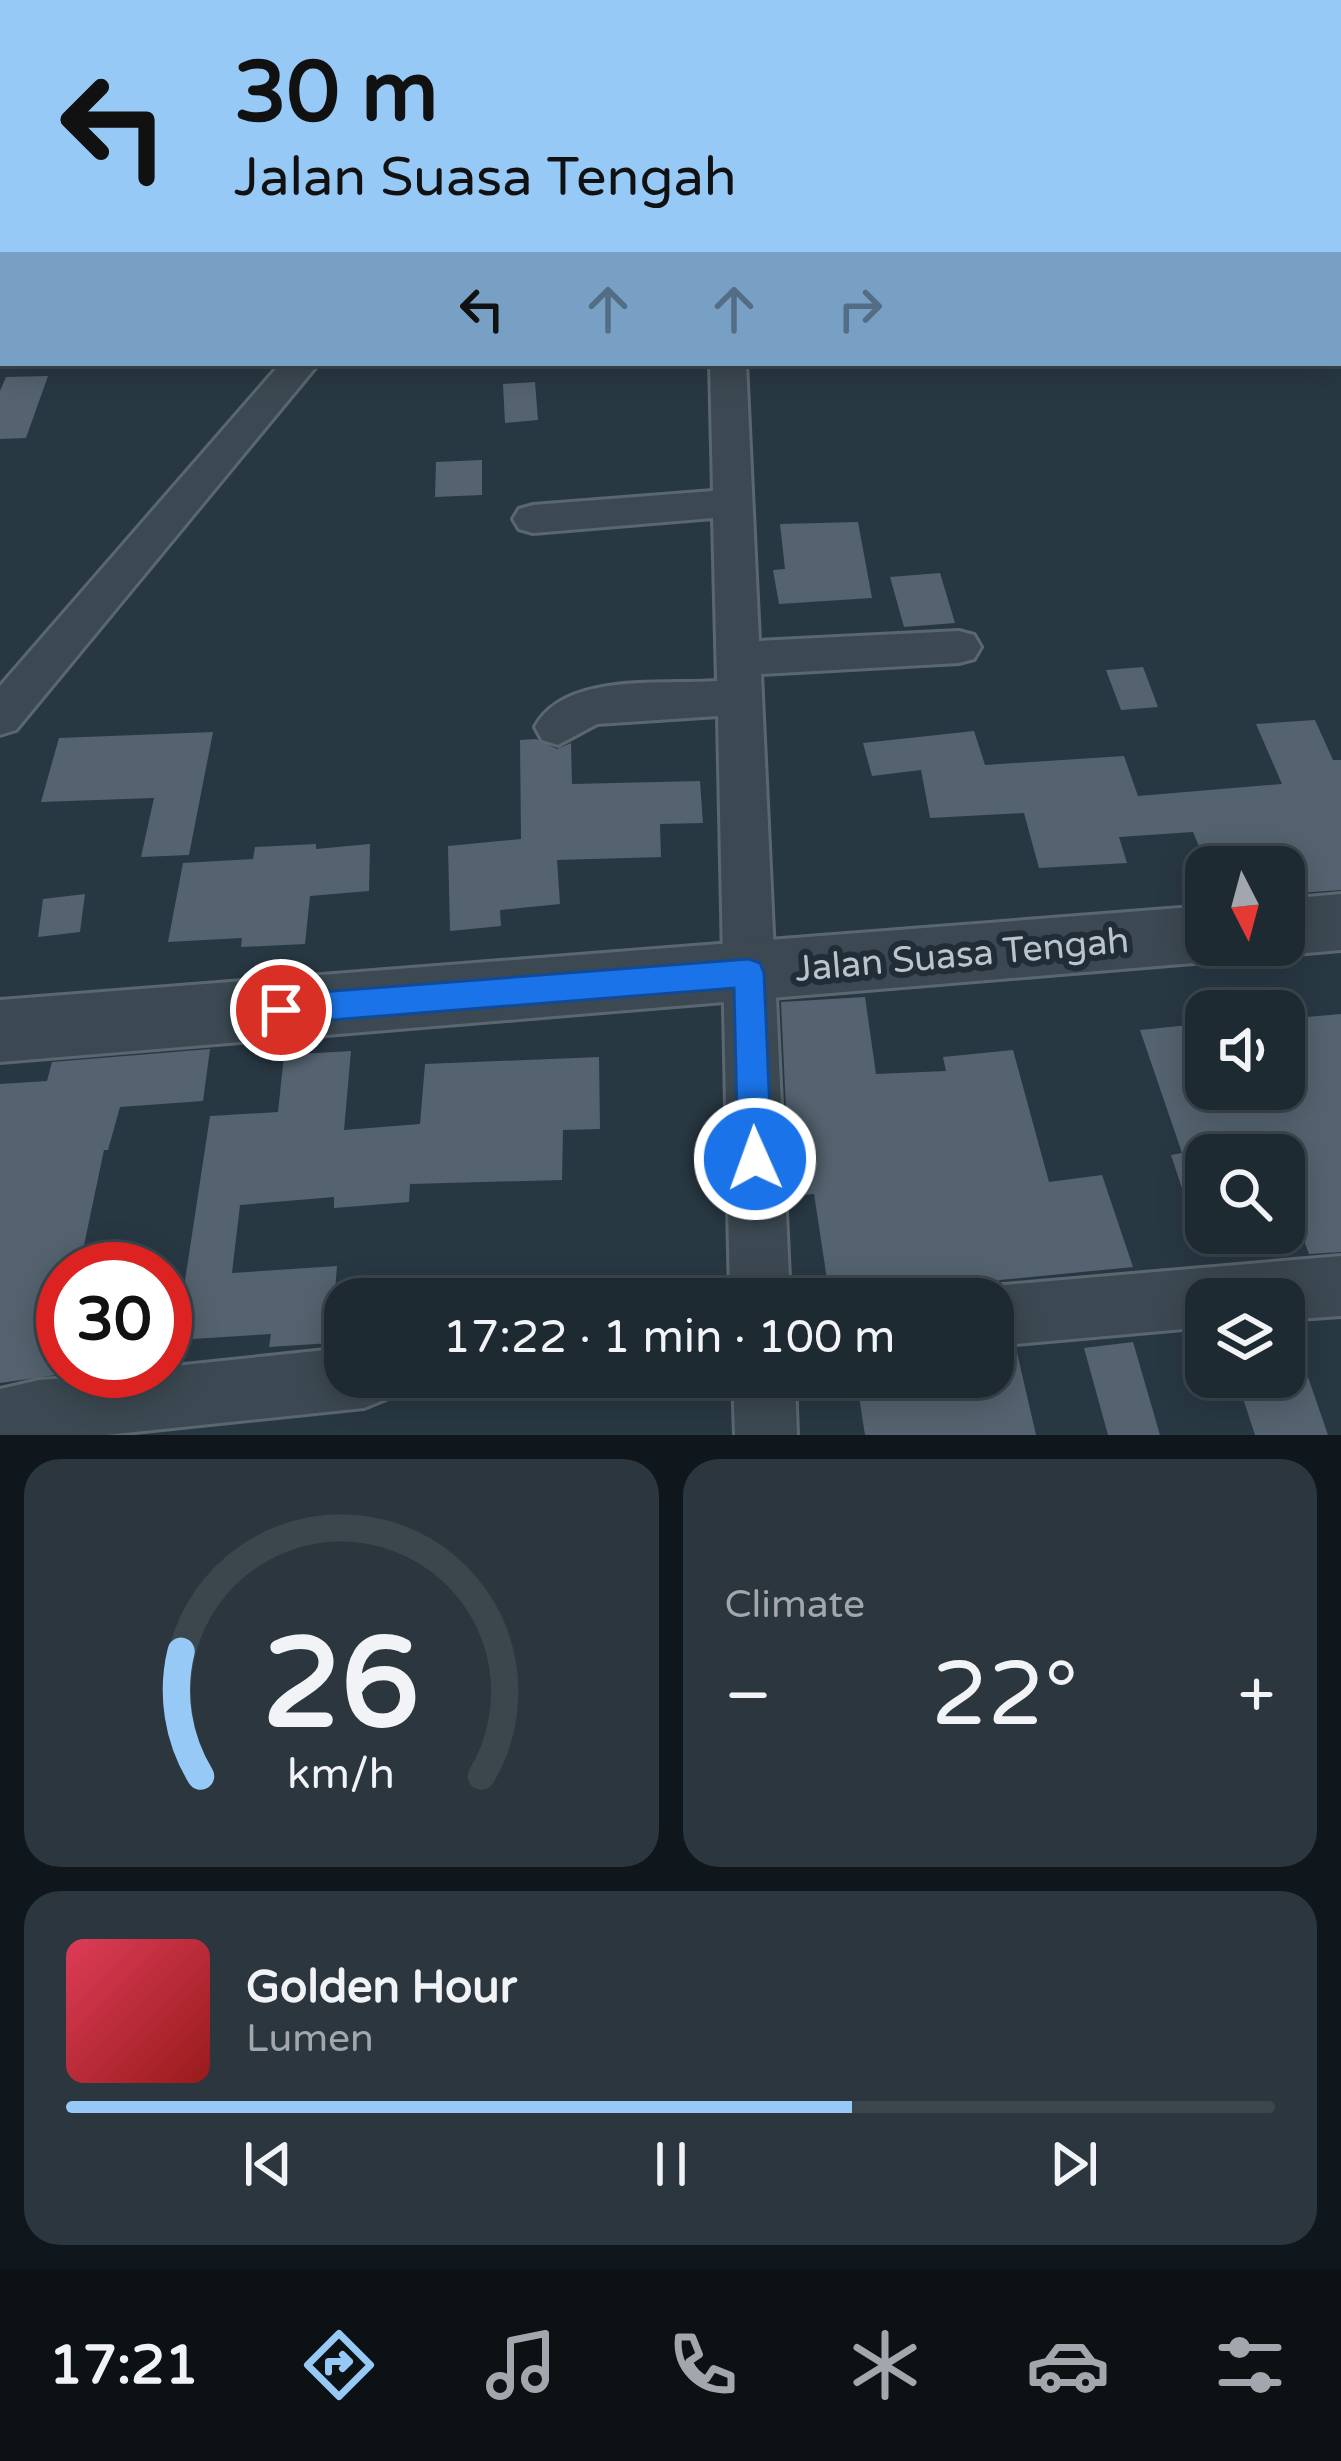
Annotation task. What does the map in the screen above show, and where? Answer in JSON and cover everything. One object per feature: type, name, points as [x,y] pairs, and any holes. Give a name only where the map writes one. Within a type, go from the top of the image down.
[{"type":"street","points":[[0,717],[298,366]]},
{"type":"street","points":[[728,366],[759,1278]]},
{"type":"street","points":[[533,519],[732,502]]},
{"type":"street","points":[[558,727],[588,707],[736,678],[959,647]]},
{"type":"street","points":[[1305,925],[1341,922]]},
{"type":"street","name":"Jalan Suasa Tengah","points":[[0,1031],[1185,936]]},
{"type":"street","points":[[1014,1314],[1341,1286]]},
{"type":"street","points":[[0,1420],[39,1411],[324,1381]]},
{"type":"street","points":[[765,1398],[766,1435]]},
{"type":"building","points":[[48,376],[26,438],[0,439],[0,391],[6,377]]},
{"type":"building","points":[[535,382],[538,420],[505,423],[503,384]]},
{"type":"building","points":[[482,460],[482,495],[435,497],[436,462]]},
{"type":"building","points":[[858,522],[872,598],[779,604],[773,570],[785,569],[780,524]]},
{"type":"building","points":[[940,573],[955,623],[904,627],[890,577]]},
{"type":"building","points":[[1143,667],[1158,707],[1121,710],[1106,670]]},
{"type":"building","points":[[1315,720],[1333,760],[1341,760],[1341,890],[1305,893],[1305,846],[1199,846],[1193,832],[1119,837],[1127,863],[1039,868],[1024,813],[930,818],[921,770],[872,776],[863,743],[974,731],[985,765],[1124,756],[1138,796],[1282,784],[1256,724]]},
{"type":"building","points":[[213,732],[189,855],[141,857],[154,798],[41,802],[59,738]]},
{"type":"building","points":[[536,739],[557,749],[571,743],[572,784],[700,781],[703,823],[660,824],[661,857],[557,860],[560,904],[500,910],[501,926],[450,931],[448,846],[521,839],[520,740]]},
{"type":"building","points":[[316,844],[316,849],[370,844],[369,891],[310,896],[305,944],[241,947],[242,938],[168,942],[183,863],[253,859],[255,847]]},
{"type":"building","points":[[85,894],[80,932],[38,937],[43,899]]},
{"type":"building","points":[[865,997],[876,1074],[946,1071],[943,1057],[1013,1050],[1049,1182],[1102,1175],[1133,1267],[1014,1279],[827,1278],[814,1194],[790,1196],[781,1002]]},
{"type":"building","points":[[1341,1014],[1341,1252],[1309,1254],[1305,1243],[1305,1134],[1185,1134],[1185,1197],[1171,1155],[1182,1153],[1140,1030],[1185,1025],[1185,1110],[1305,1110],[1305,1017]]},
{"type":"building","points":[[210,1049],[203,1101],[120,1107],[108,1150],[104,1150],[85,1242],[36,1242],[36,1378],[0,1383],[0,1084],[47,1081],[52,1062]]},
{"type":"building","points":[[351,1051],[344,1130],[420,1124],[425,1064],[599,1057],[600,1129],[563,1130],[562,1180],[410,1184],[409,1202],[334,1208],[334,1197],[240,1205],[232,1273],[337,1266],[336,1278],[324,1278],[324,1343],[269,1347],[271,1334],[192,1339],[191,1242],[210,1116],[278,1112],[284,1055]]},
{"type":"building","points":[[1133,1342],[1160,1435],[1108,1435],[1084,1348]]},
{"type":"building","points":[[1014,1348],[1036,1435],[865,1435],[859,1398],[1014,1398]]},
{"type":"building","points":[[1308,1377],[1328,1435],[1255,1435],[1243,1398],[1305,1398]]},
{"type":"route","points":[[281,1010],[749,973],[755,1159]]}]
